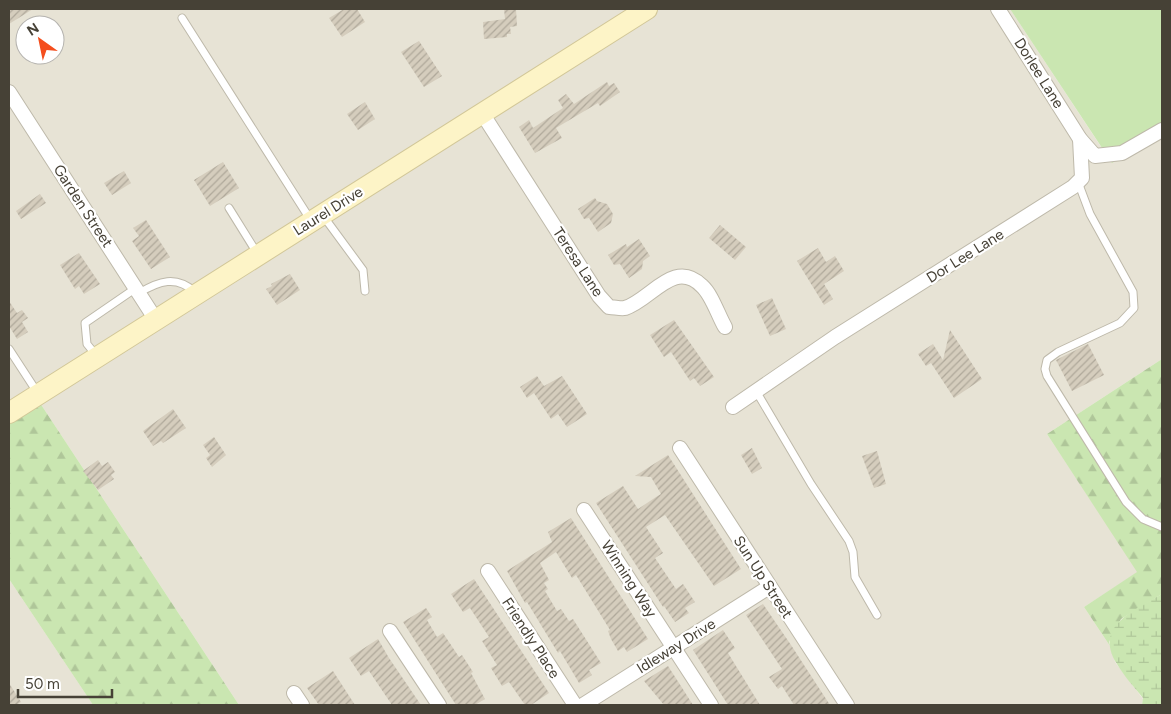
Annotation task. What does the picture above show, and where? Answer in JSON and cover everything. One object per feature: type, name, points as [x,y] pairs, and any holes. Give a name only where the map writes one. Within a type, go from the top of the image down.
[{"type":"street","name":"Laurel Drive","points":[[9,413],[647,9]]},
{"type":"street","name":"Dorlee Lane","points":[[998,9],[1080,139]]},
{"type":"street","name":"Garden Street","points":[[9,92],[156,320]]},
{"type":"street","name":"Teresa Lane","points":[[482,113],[599,296],[609,307],[624,308],[661,284],[675,277],[688,276],[703,286],[725,327]]},
{"type":"street","points":[[1080,139],[1096,156],[1122,153],[1162,130]]},
{"type":"street","points":[[1078,182],[1082,178],[1080,139]]},
{"type":"street","name":"Dor Lee Lane","points":[[733,407],[836,336],[1061,196],[1078,182]]},
{"type":"street","name":"Sun Up Street","points":[[680,448],[847,705]]},
{"type":"street","name":"Winning Way","points":[[584,510],[711,705]]},
{"type":"street","name":"Friendly Place","points":[[488,571],[575,705]]},
{"type":"street","name":"Idleway Drive","points":[[583,705],[769,587]]},
{"type":"street","points":[[390,631],[439,705]]},
{"type":"lane","points":[[182,18],[317,218],[363,270],[365,291]]},
{"type":"lane","points":[[1078,182],[1090,214],[1133,292],[1134,308],[1120,323],[1058,352],[1047,360],[1045,368],[1047,376],[1126,502],[1143,519],[1162,528]]},
{"type":"lane","points":[[229,208],[258,256]]},
{"type":"lane","points":[[97,357],[87,344],[85,323],[137,290],[170,281],[185,284],[197,294]]},
{"type":"lane","points":[[9,349],[39,394]]},
{"type":"lane","points":[[756,391],[811,484],[849,541],[853,552],[856,577],[877,615]]},
{"type":"shaded area","points":[[9,9],[633,9],[9,405]]},
{"type":"shaded area","points":[[660,9],[1010,9],[1111,162],[1162,132],[1162,359],[1047,434],[1138,572],[1084,607],[1110,646],[1115,662],[1143,699],[1142,705],[239,705],[40,403]]},
{"type":"shaded area","points":[[9,579],[93,705],[9,705]]},
{"type":"green space","points":[[1010,9],[1162,9],[1162,132],[1112,163]]},
{"type":"green space","points":[[1162,359],[1162,594],[1121,619],[1109,642],[1110,646],[1084,607],[1137,572],[1047,434]]},
{"type":"green space","points":[[40,403],[239,705],[93,705],[9,579],[9,422]]},
{"type":"green space","points":[[1162,594],[1162,705],[1142,705],[1143,698],[1117,664],[1111,651],[1110,639],[1120,621],[1140,606]]},
{"type":"building","points":[[9,9],[33,9],[23,15],[15,15],[15,20],[9,24]]},
{"type":"building","points":[[344,9],[357,9],[365,22],[342,37],[329,18]]},
{"type":"building","points":[[504,9],[516,9],[517,26],[510,27],[511,34],[507,34],[507,37],[484,39],[483,22],[505,19]]},
{"type":"building","points":[[419,41],[442,76],[424,87],[401,52]]},
{"type":"building","points":[[607,82],[609,86],[614,83],[620,92],[600,106],[598,103],[556,128],[562,138],[535,153],[519,127],[529,120],[533,128],[563,108],[558,100],[566,94],[574,104]]},
{"type":"building","points":[[365,102],[375,119],[358,130],[347,114]]},
{"type":"building","points":[[223,162],[239,188],[210,206],[194,180]]},
{"type":"building","points":[[124,171],[131,183],[112,195],[104,183]]},
{"type":"building","points":[[40,194],[46,203],[21,219],[16,211]]},
{"type":"building","points":[[595,198],[597,201],[607,204],[613,214],[611,223],[598,232],[589,218],[584,219],[578,209]]},
{"type":"building","points":[[146,220],[170,257],[151,269],[132,241],[139,236],[133,228]]},
{"type":"building","points":[[720,225],[746,247],[735,260],[709,238]]},
{"type":"building","points":[[639,239],[650,256],[643,261],[642,269],[629,278],[620,264],[614,265],[608,255],[626,244],[627,247]]},
{"type":"building","points":[[818,248],[826,262],[835,256],[844,271],[824,284],[833,299],[824,305],[797,261]]},
{"type":"building","points":[[79,253],[100,284],[84,294],[79,286],[75,289],[60,265]]},
{"type":"building","points":[[290,274],[300,290],[277,305],[266,289],[272,286],[271,284]]},
{"type":"building","points":[[772,298],[786,329],[770,336],[756,305]]},
{"type":"building","points":[[9,301],[17,313],[22,310],[28,318],[22,322],[28,332],[17,339],[9,326]]},
{"type":"building","points":[[674,320],[714,377],[700,386],[694,378],[690,381],[671,352],[664,357],[650,335]]},
{"type":"building","points":[[950,330],[982,379],[954,398],[931,363],[926,366],[918,354],[933,344],[943,360]]},
{"type":"building","points":[[1088,344],[1104,375],[1072,391],[1056,360]]},
{"type":"building","points":[[537,376],[544,386],[562,376],[587,414],[567,427],[558,414],[551,419],[534,393],[527,398],[520,387]]},
{"type":"building","points":[[173,409],[186,428],[163,443],[161,441],[153,446],[143,431]]},
{"type":"building","points":[[214,437],[226,455],[212,467],[206,458],[210,455],[203,445]]},
{"type":"building","points":[[752,448],[762,468],[752,474],[741,455]]},
{"type":"building","points":[[877,451],[886,484],[874,488],[862,456]]},
{"type":"building","points":[[668,455],[741,569],[714,586],[665,515],[646,527],[663,553],[655,558],[676,589],[683,584],[695,602],[685,608],[689,613],[675,622],[663,607],[596,503],[623,486],[638,509],[661,494],[651,477],[635,476]]},
{"type":"building","points":[[98,460],[102,466],[108,462],[115,472],[111,475],[114,479],[98,490],[83,471]]},
{"type":"building","points":[[571,518],[648,639],[627,652],[624,647],[618,651],[611,639],[608,631],[610,630],[576,575],[572,578],[556,552],[540,563],[549,580],[544,583],[548,589],[545,591],[557,611],[561,609],[569,621],[573,619],[601,663],[589,670],[592,675],[579,683],[527,602],[525,603],[507,571],[552,542],[548,532]]},
{"type":"building","points":[[474,579],[549,693],[531,705],[525,705],[509,682],[502,686],[491,668],[497,665],[482,641],[489,637],[470,608],[463,612],[451,594]]},
{"type":"building","points":[[763,604],[830,705],[794,705],[782,686],[778,689],[769,677],[782,669],[746,615]]},
{"type":"building","points":[[426,608],[432,617],[427,620],[437,637],[443,633],[459,657],[462,655],[473,672],[471,673],[485,699],[475,705],[456,705],[403,622]]},
{"type":"building","points":[[723,630],[735,648],[728,653],[760,705],[728,705],[693,650]]},
{"type":"building","points":[[378,639],[421,705],[392,705],[369,671],[361,676],[349,658]]},
{"type":"building","points":[[668,666],[693,705],[664,705],[644,681]]},
{"type":"building","points":[[333,671],[355,705],[319,705],[307,688]]},
{"type":"building","points":[[9,683],[21,702],[16,705],[9,705]]}]
